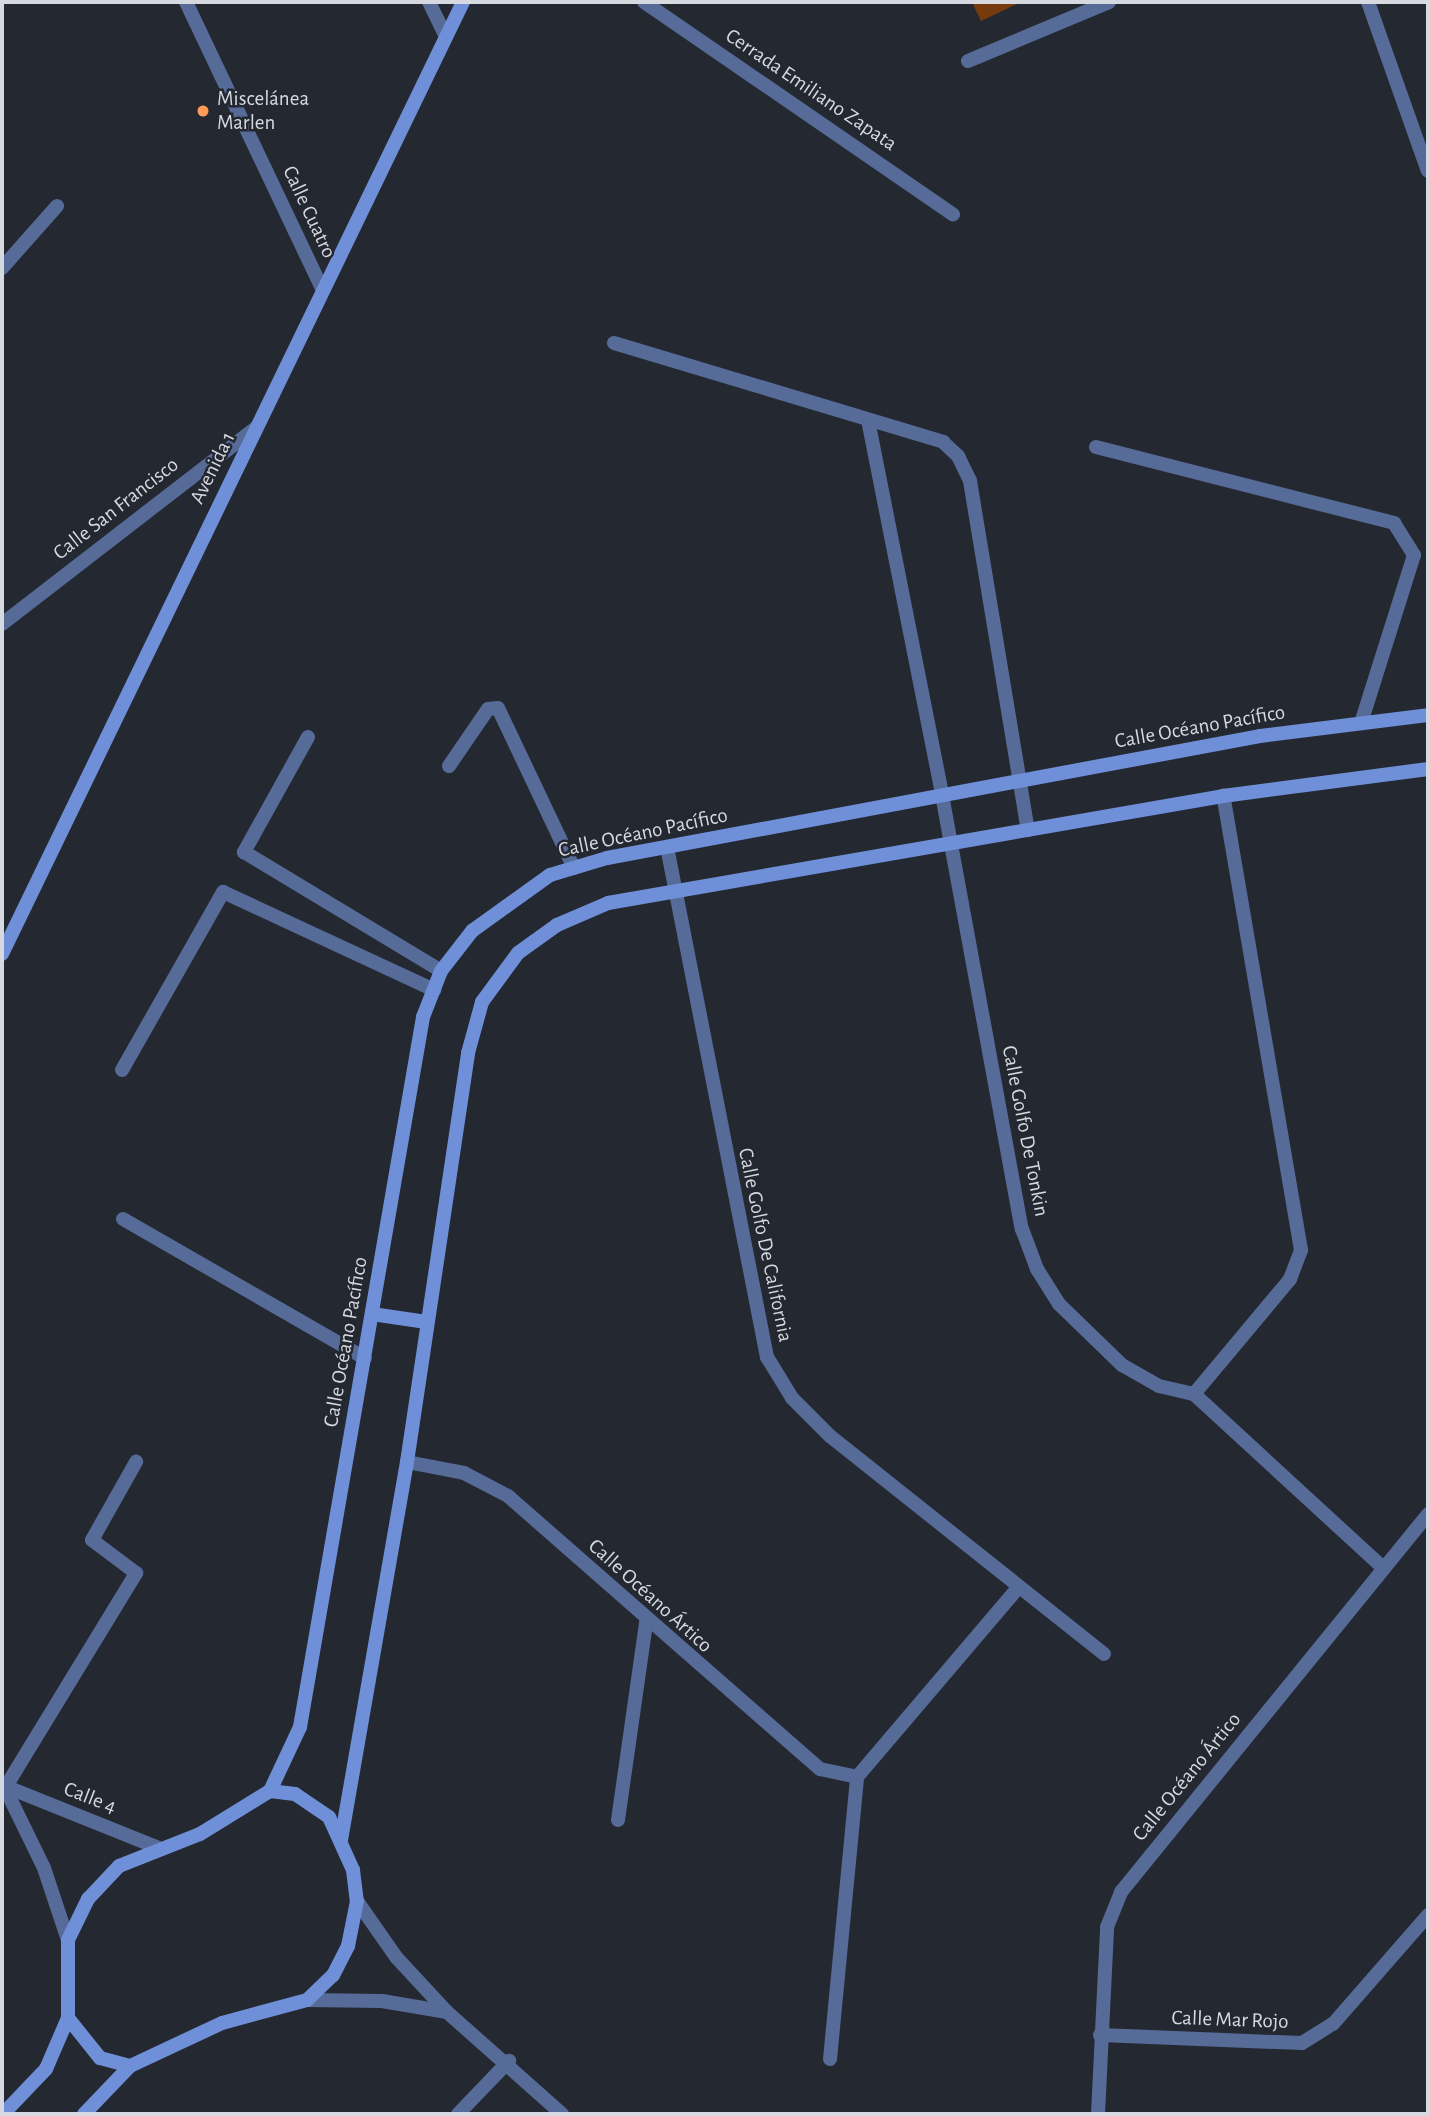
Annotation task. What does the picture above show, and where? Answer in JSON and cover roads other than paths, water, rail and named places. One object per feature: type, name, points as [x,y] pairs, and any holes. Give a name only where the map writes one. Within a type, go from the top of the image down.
[{"type":"street","name":"Calle Cuatro","points":[[186,2],[322,289]]},
{"type":"street","points":[[429,2],[446,37]]},
{"type":"street","name":"Avenida 1","points":[[2,954],[463,2]]},
{"type":"street","name":"Cerrada Emiliano Zapata","points":[[644,2],[953,214]]},
{"type":"street","points":[[968,61],[1109,2]]},
{"type":"street","points":[[1368,2],[1428,171]]},
{"type":"street","points":[[2,268],[57,206]]},
{"type":"street","points":[[614,343],[943,442],[970,481],[1028,830]]},
{"type":"street","name":"Calle Golfo De Tonkin","points":[[868,420],[942,795],[1022,1229],[1037,1269],[1059,1304],[1122,1365],[1159,1386],[1194,1394],[1382,1568]]},
{"type":"street","name":"Calle San Francisco","points":[[2,624],[256,428]]},
{"type":"street","points":[[1096,447],[1394,523],[1414,555],[1361,723]]},
{"type":"street","points":[[449,766],[488,709],[498,708],[574,868]]},
{"type":"street","name":"Calle Océano Pacífico","points":[[270,1791],[300,1727],[422,1017],[441,971],[506,900],[574,868],[667,846],[1019,781],[1361,723],[1428,715]]},
{"type":"street","points":[[308,737],[244,852],[441,971]]},
{"type":"street","points":[[341,1840],[407,1462],[468,1053],[482,1002],[518,953],[557,925],[608,903],[1223,796],[1428,769]]},
{"type":"street","points":[[1194,1394],[1290,1279],[1301,1250],[1223,796]]},
{"type":"street","name":"Calle Golfo De California","points":[[667,846],[767,1357],[792,1398],[830,1436],[1104,1654]]},
{"type":"street","points":[[122,1070],[223,892],[433,990]]},
{"type":"street","points":[[123,1219],[365,1358]]},
{"type":"street","points":[[372,1314],[426,1322]]},
{"type":"street","points":[[3,2114],[46,2068],[68,2018],[68,1940],[44,1868],[3,1786],[136,1573],[92,1540],[136,1462]]},
{"type":"street","name":"Calle Océano Ártico","points":[[407,1462],[464,1473],[508,1496],[646,1623],[820,1769],[857,1777]]},
{"type":"street","name":"Calle Océano Ártico","points":[[1098,2114],[1107,1927],[1121,1892],[1428,1514]]},
{"type":"street","points":[[830,2059],[857,1777],[1018,1588]]},
{"type":"street","points":[[618,1820],[646,1623]]},
{"type":"street","name":"Calle 4","points":[[3,1786],[159,1848]]},
{"type":"street","points":[[68,1940],[88,1899],[120,1866],[159,1848],[200,1835],[270,1791],[313,1802],[341,1840],[357,1900],[396,1957],[447,2012],[509,2061],[562,2114]]},
{"type":"street","points":[[307,2000],[332,1975],[348,1946],[357,1900]]},
{"type":"street","name":"Calle Mar Rojo","points":[[1100,2035],[1302,2043],[1333,2024],[1428,1915]]},
{"type":"street","points":[[84,2114],[130,2066],[222,2023],[307,2000],[382,2001],[447,2012]]},
{"type":"street","points":[[68,2018],[100,2058],[130,2066]]},
{"type":"street","points":[[458,2114],[509,2061]]},
{"type":"place","name":"Miscelánea Marlen","points":[[203,111]]}]
